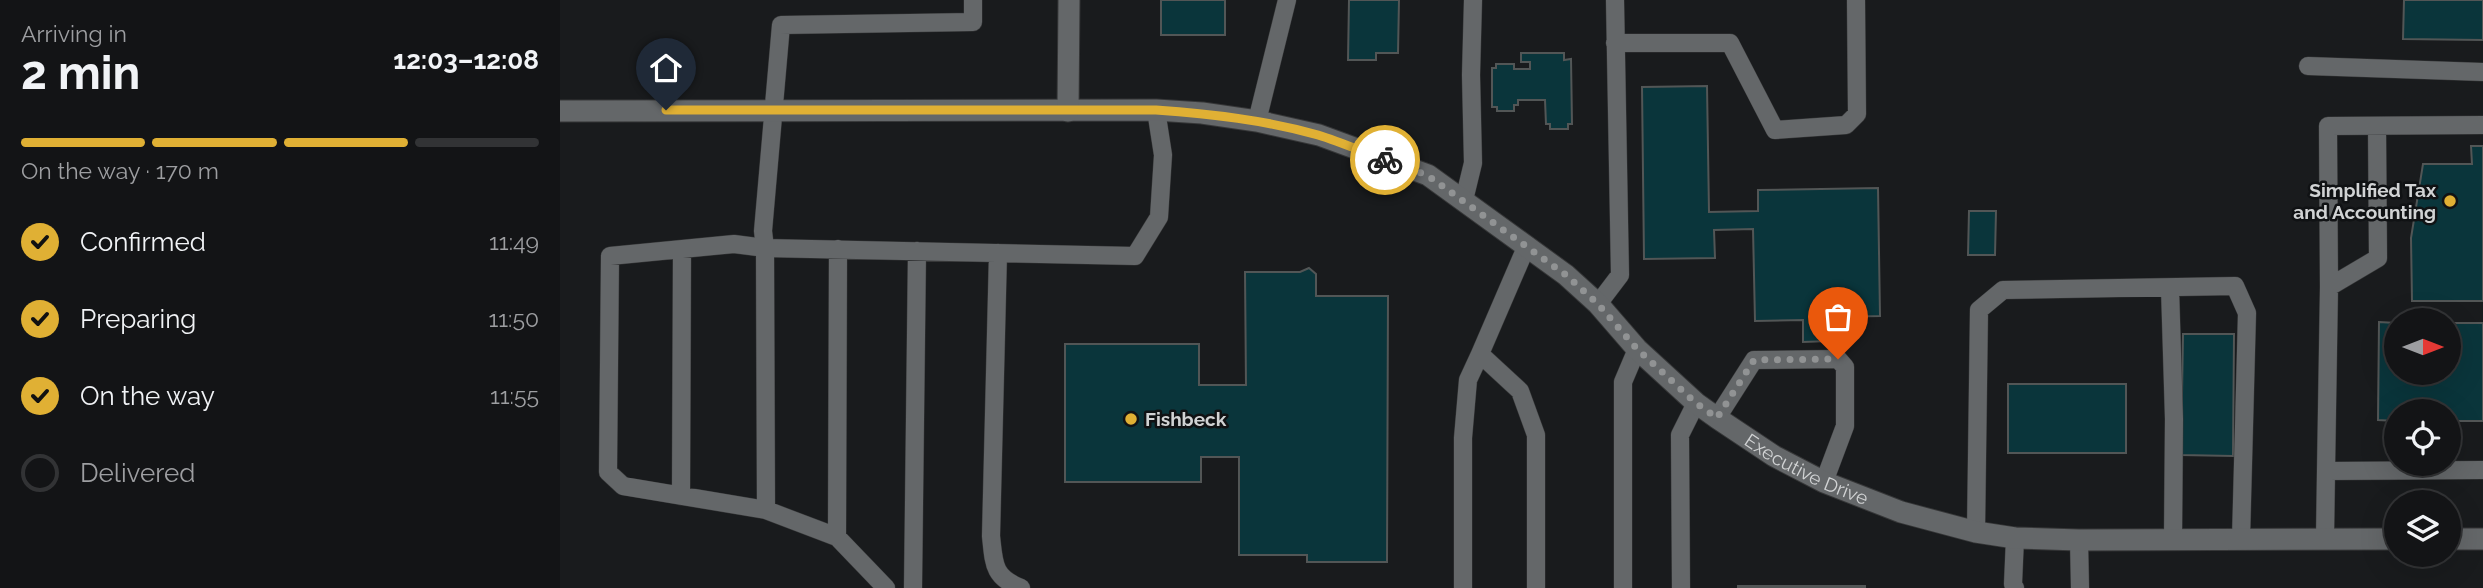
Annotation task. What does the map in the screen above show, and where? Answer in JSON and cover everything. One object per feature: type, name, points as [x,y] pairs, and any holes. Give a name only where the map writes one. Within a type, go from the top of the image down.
[{"type":"street","points":[[1068,111],[1069,0]]},
{"type":"street","name":"Executive Drive","points":[[560,111],[1156,110],[1257,121],[1319,135],[1427,175],[1566,275],[1598,304],[1637,349],[1696,403],[1717,418],[1774,456],[1824,482],[1901,512],[1976,532],[2015,538],[2384,539]]},
{"type":"street","points":[[2461,539],[2483,539]]},
{"type":"lane","points":[[766,510],[763,231],[781,25],[973,22],[973,0]]},
{"type":"lane","points":[[1257,121],[1287,0]]},
{"type":"lane","points":[[1464,200],[1473,163],[1473,0]]},
{"type":"lane","points":[[1598,304],[1620,275],[1615,0]]},
{"type":"lane","points":[[1615,43],[1730,43],[1775,130],[1846,125],[1857,114],[1856,0]]},
{"type":"lane","points":[[2308,66],[2483,72]]},
{"type":"lane","points":[[886,588],[837,537],[766,510],[623,486],[608,472],[610,256],[734,244],[765,248],[1135,256],[1159,217],[1163,155],[1156,110]]},
{"type":"lane","points":[[2325,539],[2329,287],[2328,126],[2483,125]]},
{"type":"lane","points":[[2329,287],[2378,258],[2376,126]]},
{"type":"lane","points":[[1463,588],[1463,438],[1468,380],[1527,246]]},
{"type":"lane","points":[[681,496],[682,249]]},
{"type":"lane","points":[[837,537],[838,249]]},
{"type":"lane","points":[[913,588],[917,251]]},
{"type":"lane","points":[[998,253],[991,536],[994,566],[1006,582],[1021,588]]},
{"type":"lane","points":[[1976,532],[1979,310],[2003,290],[2235,286],[2248,313],[2241,539]]},
{"type":"lane","points":[[2170,288],[2174,419],[2173,540]]},
{"type":"lane","points":[[1623,588],[1623,382],[1637,349]]},
{"type":"lane","points":[[1480,354],[1520,391],[1536,435],[1536,588]]},
{"type":"lane","points":[[1717,418],[1754,360],[1838,359],[1845,367],[1845,426],[1824,482]]},
{"type":"lane","points":[[1681,588],[1680,435],[1696,403]]},
{"type":"lane","points":[[2326,471],[2483,470]]},
{"type":"lane","points":[[2015,538],[2015,588]]},
{"type":"lane","points":[[2079,540],[2080,588]]},
{"type":"building","points":[[1161,0],[1225,0],[1225,35],[1161,35]]},
{"type":"building","points":[[1349,0],[1399,0],[1398,53],[1376,53],[1376,60],[1348,60]]},
{"type":"building","points":[[2404,0],[2483,0],[2483,40],[2403,39]]},
{"type":"building","points":[[1521,53],[1564,53],[1564,60],[1571,59],[1572,124],[1568,124],[1568,129],[1550,129],[1550,124],[1546,124],[1545,100],[1518,100],[1514,111],[1497,111],[1497,107],[1492,107],[1492,68],[1496,68],[1496,64],[1514,64],[1514,69],[1530,69],[1530,62],[1521,62]]},
{"type":"building","points":[[1707,86],[1709,212],[1758,211],[1758,190],[1878,188],[1880,316],[1829,317],[1829,341],[1803,342],[1803,320],[1755,321],[1753,229],[1714,230],[1715,258],[1644,259],[1642,87]]},
{"type":"building","name":"Simplified Tax and Accounting","points":[[2471,146],[2483,146],[2483,301],[2412,301],[2411,238],[2423,164],[2472,164]]},
{"type":"building","points":[[1969,211],[1996,211],[1995,255],[1968,255]]},
{"type":"building","points":[[1309,268],[1316,274],[1316,296],[1388,296],[1387,562],[1307,562],[1307,555],[1239,555],[1239,457],[1201,457],[1201,482],[1065,482],[1065,344],[1199,344],[1199,385],[1246,385],[1245,272],[1300,272]]},
{"type":"building","points":[[2379,322],[2384,322],[2384,385],[2461,385],[2461,323],[2483,323],[2483,421],[2461,421],[2461,399],[2384,399],[2384,420],[2378,420]]},
{"type":"building","points":[[2183,334],[2234,334],[2233,456],[2181,455]]},
{"type":"building","points":[[2008,384],[2126,384],[2126,453],[2008,453]]},
{"type":"building","points":[[1865,586],[1865,588],[1738,588]]},
{"type":"way so far","points":[[1385,160],[1427,175],[1485,214],[1566,275],[1598,304],[1637,349],[1696,403],[1717,418],[1754,360],[1838,359]]},
{"type":"place","name":"Simplified Tax and Accounting","points":[[2450,201]]},
{"type":"place","name":"Fishbeck","points":[[1131,419]]},
{"type":"route","points":[[666,110],[1156,110],[1202,113],[1257,121],[1319,135],[1385,160]]}]
